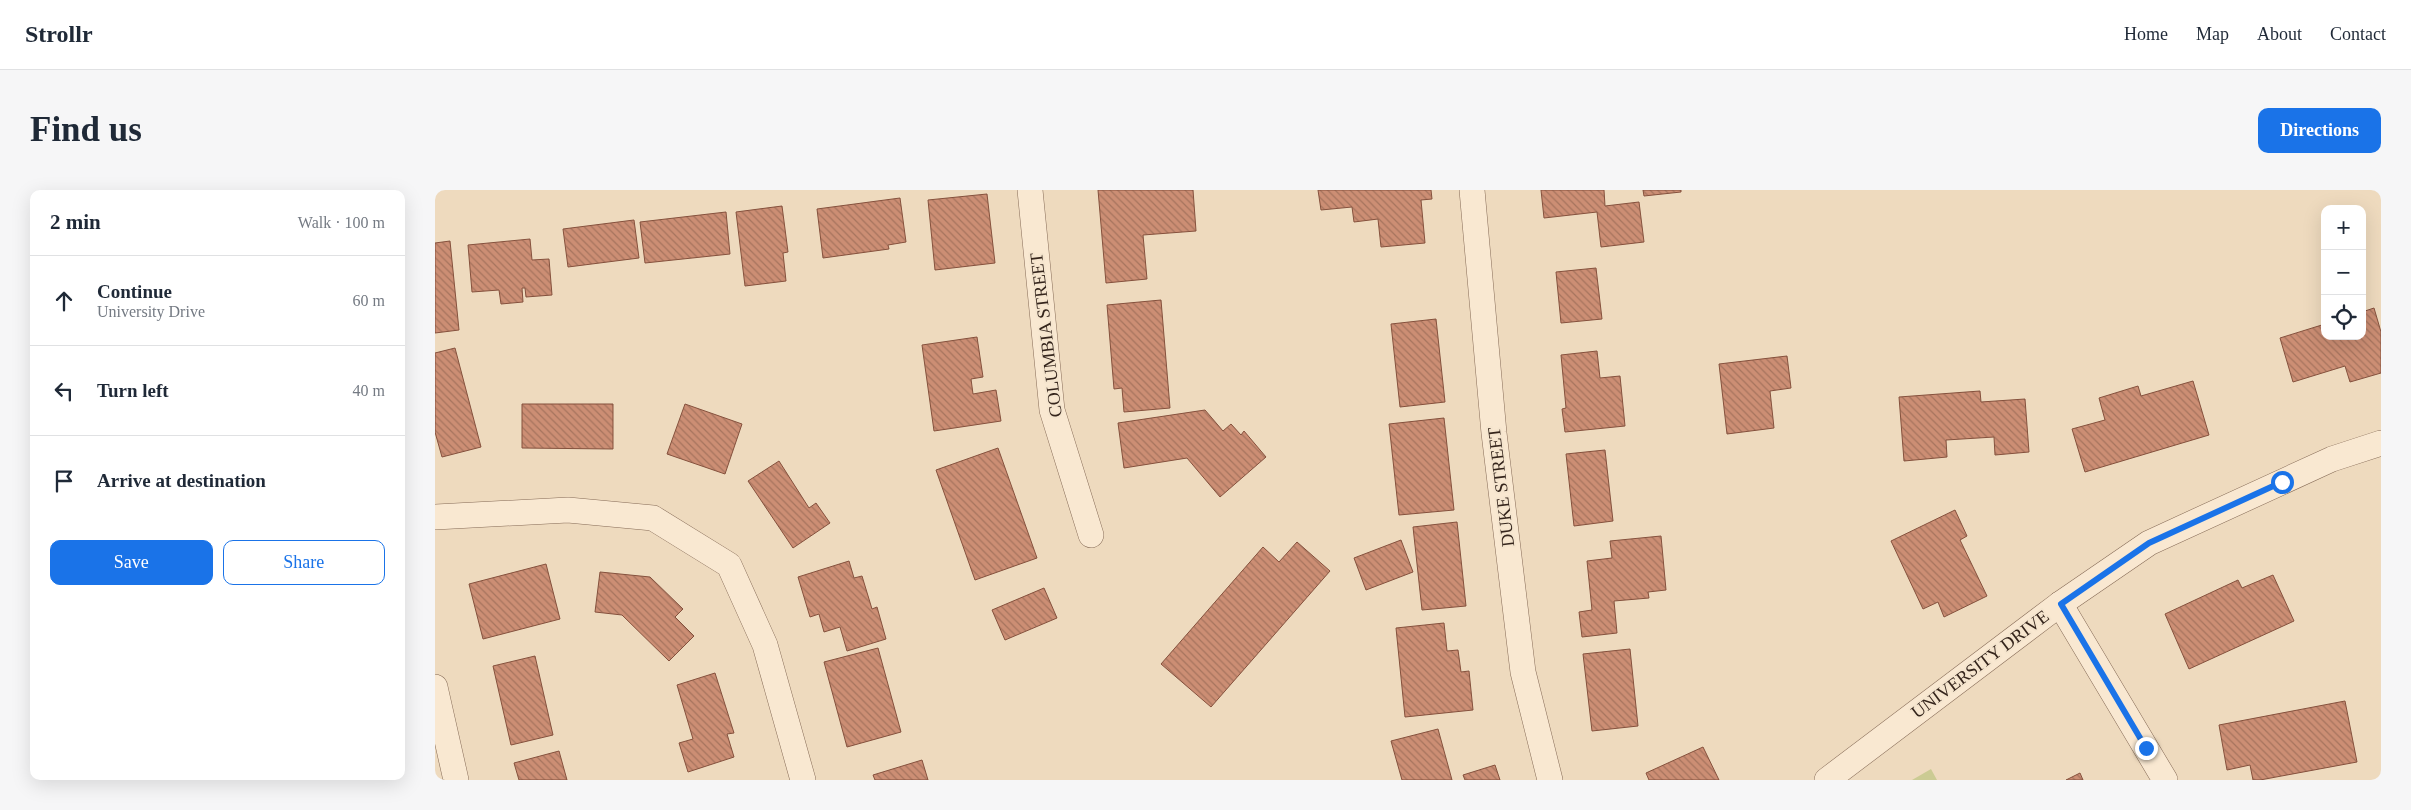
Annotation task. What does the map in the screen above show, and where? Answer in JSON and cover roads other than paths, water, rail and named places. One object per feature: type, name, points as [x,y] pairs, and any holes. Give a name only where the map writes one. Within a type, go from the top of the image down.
[{"type":"street","name":"COLUMBIA STREET","points":[[1030,190],[1053,410],[1091,535]]},
{"type":"street","name":"DUKE STREET","points":[[1472,190],[1494,433],[1523,672],[1551,780]]},
{"type":"street","name":"UNIVERSITY DRIVE","points":[[1827,780],[2061,604],[2149,543],[2332,459],[2381,443]]},
{"type":"street","points":[[435,517],[568,510],[653,518],[729,565],[765,645],[803,780]]},
{"type":"street","points":[[2061,604],[2165,780]]},
{"type":"street","points":[[435,687],[456,780]]}]
